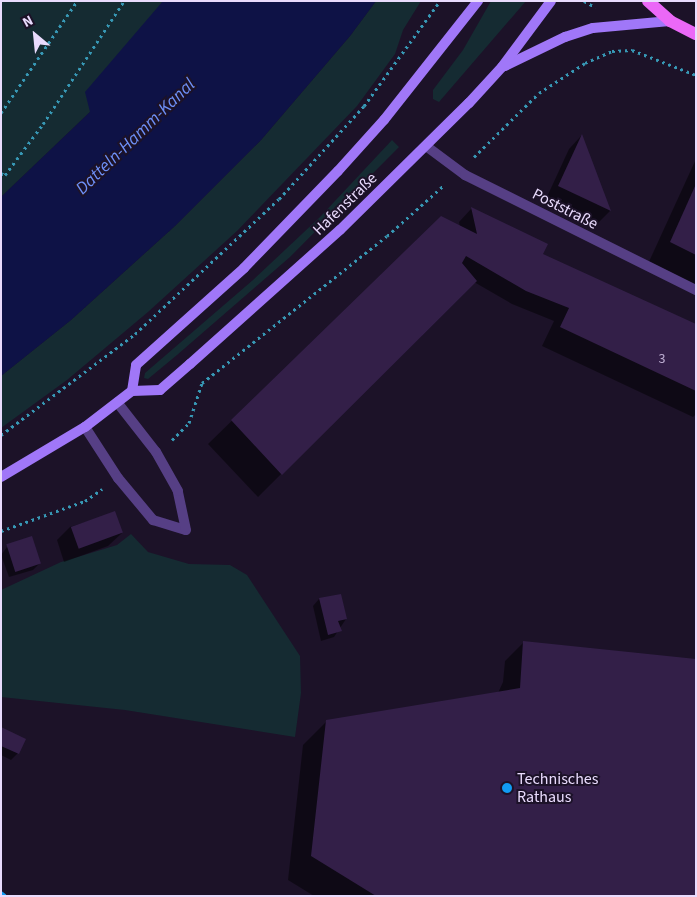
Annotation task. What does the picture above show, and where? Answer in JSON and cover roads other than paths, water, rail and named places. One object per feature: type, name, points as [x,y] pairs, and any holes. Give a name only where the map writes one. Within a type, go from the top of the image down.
[{"type":"main road","name":"Hafenstraße","points":[[478,1],[384,120],[338,171],[244,268],[136,364],[132,391],[160,390],[340,230],[426,146],[502,67],[551,1]]},
{"type":"main road","points":[[648,1],[670,21],[696,34]]},
{"type":"main road","points":[[502,67],[586,30],[670,21]]},
{"type":"main road","points":[[1,477],[85,428],[132,391]]},
{"type":"street","name":"Poststraße","points":[[426,146],[459,172],[696,290]]},
{"type":"street","points":[[85,428],[118,478],[153,520],[186,530],[178,491],[156,452],[118,402]]},
{"type":"water","name":"Datteln-Hamm-Kanal","points":[[163,1],[376,1],[350,36],[261,140],[176,225],[71,320],[1,376],[1,197],[90,112],[85,92]]},
{"type":"railway","points":[[1,893],[5,896]]},
{"type":"place","name":"Technisches Rathaus","points":[[507,788]]}]
